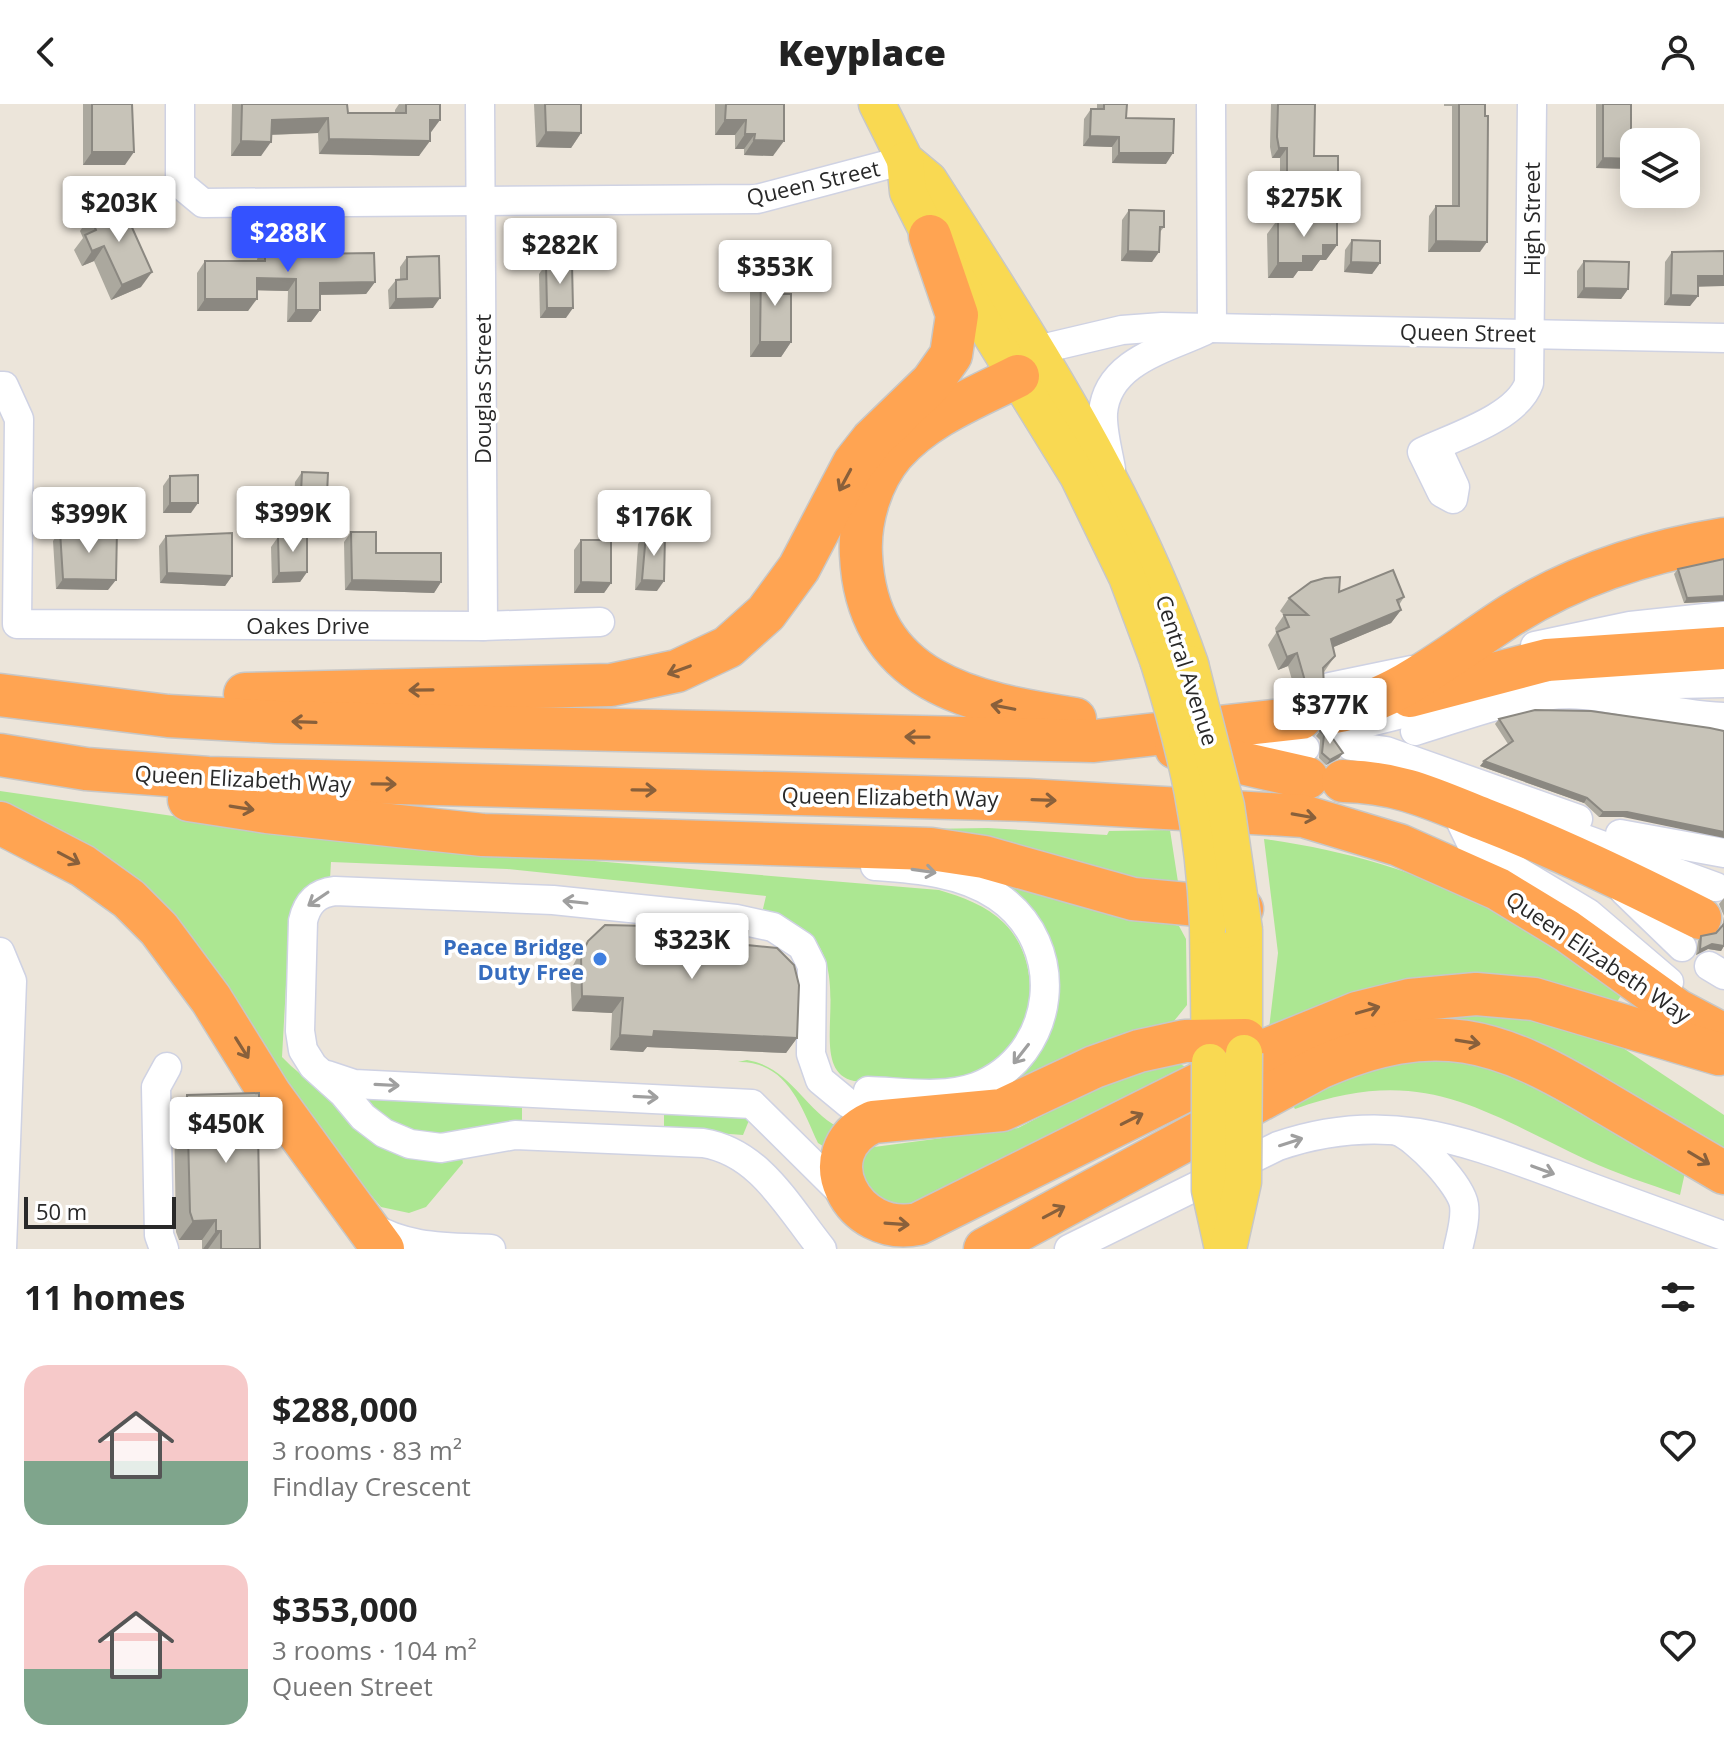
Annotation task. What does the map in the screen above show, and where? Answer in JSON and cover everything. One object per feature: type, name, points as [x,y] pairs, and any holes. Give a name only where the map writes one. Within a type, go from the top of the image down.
[{"type":"highway","points":[[10,697],[586,686],[646,680],[677,671],[728,647],[766,613],[799,568],[854,463],[942,370],[955,342],[957,315],[930,236]]},
{"type":"highway","points":[[893,419],[947,385],[1027,362]]},
{"type":"highway","points":[[1027,362],[949,410],[894,453],[872,489],[861,528],[862,576],[867,598],[876,618],[901,655],[918,671],[960,694],[1011,709],[1181,741],[1326,737],[1513,614],[1615,565],[1724,539]]},
{"type":"highway","points":[[10,697],[168,716],[276,722],[1094,741],[1326,737],[1518,665],[1724,648]]},
{"type":"highway","points":[[1326,737],[1392,784],[1444,804],[1572,844],[1711,923]]},
{"type":"highway","name":"Queen Elizabeth Way","points":[[0,755],[86,769],[208,778],[1027,800],[1303,816],[1399,845],[1498,889],[1557,923],[1677,1010],[1724,1035]]},
{"type":"highway","points":[[0,764],[102,786],[267,812],[483,835],[931,849],[984,857],[1133,899],[1216,916]]},
{"type":"highway","points":[[0,823],[83,866],[129,899],[159,929],[211,999],[270,1094],[383,1249]]},
{"type":"highway","points":[[1227,1049],[1170,1043],[1084,1072],[1002,1110],[967,1115],[914,1115],[873,1122],[850,1139],[843,1154],[843,1176],[849,1197],[859,1209],[889,1225],[925,1221],[1271,1048],[1333,1022],[1390,1004],[1455,994],[1517,996],[1634,1027],[1724,1056]]},
{"type":"highway","points":[[1634,1027],[1670,1044],[1724,1077]]},
{"type":"highway","points":[[985,1249],[1319,1068],[1379,1046],[1418,1040],[1468,1041],[1523,1057],[1724,1173]]},
{"type":"main road","name":"Central Avenue","points":[[877,104],[905,160],[908,192],[930,236],[1112,479],[1154,568],[1174,662]]},
{"type":"main road","name":"Central Avenue","points":[[905,160],[929,180],[1027,362],[1127,577],[1174,662],[1221,779],[1216,916],[1227,1049],[1210,1190],[1225,1249]]},
{"type":"street","name":"Queen Street","points":[[180,104],[180,184],[203,203],[757,199],[905,160]]},
{"type":"street","name":"Douglas Street","points":[[480,104],[483,626]]},
{"type":"street","points":[[1112,479],[1103,411],[1116,378],[1133,363],[1212,328],[1211,104]]},
{"type":"street","name":"High Street","points":[[1429,449],[1506,411],[1520,401],[1529,383],[1532,104]]},
{"type":"street","name":"Queen Street","points":[[1027,362],[1212,328],[1724,338]]},
{"type":"street","name":"Oakes Drive","points":[[0,386],[4,386],[19,419],[17,624],[483,626],[600,622]]},
{"type":"street","points":[[1575,659],[1630,626],[1724,616]]},
{"type":"street","points":[[1429,667],[1575,659],[1724,631]]},
{"type":"street","points":[[1575,659],[1658,667],[1724,667]]},
{"type":"street","points":[[1575,659],[1677,684],[1724,683]]},
{"type":"street","points":[[1575,659],[1676,697],[1724,702]]},
{"type":"street","points":[[1326,737],[1378,742],[1534,697],[1581,695],[1724,717]]},
{"type":"street","points":[[1645,705],[1724,729]]},
{"type":"street","points":[[1326,737],[1386,751],[1620,834],[1711,923]]},
{"type":"street","points":[[1326,737],[1396,771],[1572,844],[1624,891],[1711,923]]},
{"type":"street","points":[[1444,804],[1459,818],[1471,843],[1588,913],[1675,987],[1724,1017]]},
{"type":"street","points":[[483,835],[929,872],[982,888],[1008,904],[1028,925],[1044,964],[1045,1005],[1029,1044],[1003,1072],[967,1090],[939,1093],[849,1090],[828,1083],[815,1071]]},
{"type":"street","points":[[822,1249],[762,1174],[743,1156],[729,1149],[703,1143],[515,1135],[455,1148],[424,1147],[397,1140],[373,1127],[343,1093],[313,1066],[301,1040],[303,921],[308,905],[320,894],[345,891],[553,900],[736,919],[773,927],[802,946],[812,966],[811,1054],[815,1071],[826,1086],[849,1104],[914,1115]]},
{"type":"street","points":[[0,952],[12,981],[2,1249]]},
{"type":"street","points":[[313,1066],[335,1080],[354,1084],[743,1102],[758,1107],[859,1209]]},
{"type":"street","points":[[164,1249],[159,1235],[156,1087],[167,1067]]},
{"type":"street","points":[[743,1156],[771,1120]]},
{"type":"street","points":[[1368,1128],[1392,1130],[1411,1138],[1459,1192],[1465,1213],[1458,1249]]},
{"type":"street","points":[[1069,1249],[1278,1146],[1323,1134],[1368,1128],[1406,1129],[1456,1139],[1724,1236]]},
{"type":"street","points":[[353,1211],[370,1226],[395,1239],[442,1247],[491,1249]]},
{"type":"green space","points":[[0,791],[332,839],[939,890],[982,906],[1004,923],[1017,939],[1029,978],[1025,1019],[1017,1038],[1005,1054],[973,1074],[940,1082],[854,1081],[837,1071],[831,1052],[828,972],[819,946],[798,926],[762,913],[766,896],[507,869],[331,862],[330,879],[299,897],[290,914],[282,1057],[344,1103],[462,1158],[463,1163],[426,1207],[409,1213],[381,1207],[341,1159],[211,970],[0,806]]},
{"type":"green space","points":[[988,828],[1107,835],[1109,831],[1170,830],[1178,882],[1149,883],[924,829]]},
{"type":"green space","points":[[1264,839],[1322,849],[1434,882],[1523,925],[1622,994],[1617,1002],[1579,991],[1268,1037],[1278,953]]},
{"type":"green space","points":[[979,871],[1179,926],[1186,939],[1187,1005],[1174,1021],[1175,1026],[993,1098],[1055,1004]]},
{"type":"green space","points":[[1504,1010],[1602,1034],[1724,1115],[1724,1160],[1396,1018]]},
{"type":"green space","points":[[1405,1056],[1495,1062],[1686,1168],[1680,1195],[1598,1165],[1513,1124],[1447,1098],[1414,1092],[1378,1091],[1339,1096],[1295,1109],[1290,1100]]},
{"type":"green space","points":[[747,1060],[762,1064],[785,1079],[815,1110],[838,1127],[826,1148],[818,1143],[790,1088],[769,1069],[738,1062]]},
{"type":"green space","points":[[1172,1060],[1188,1068],[926,1209],[876,1208],[855,1159],[859,1149],[1018,1128],[1097,1087]]},
{"type":"green space","points":[[358,1098],[522,1103],[522,1124],[494,1125],[457,1139],[429,1141],[404,1131]]},
{"type":"green space","points":[[664,1109],[750,1118],[743,1135],[664,1129]]},
{"type":"building","points":[[92,104],[132,104],[134,152],[92,152]]},
{"type":"building","points":[[242,104],[347,104],[348,113],[406,113],[406,104],[440,104],[440,120],[430,120],[430,141],[329,139],[328,118],[272,120],[271,142],[241,141]]},
{"type":"building","points":[[545,104],[581,104],[581,133],[546,132]]},
{"type":"building","points":[[726,104],[784,104],[784,141],[754,140],[755,134],[745,134],[746,120],[725,120]]},
{"type":"building","points":[[1104,104],[1127,104],[1126,118],[1174,119],[1173,153],[1119,153],[1119,137],[1090,136],[1091,109],[1104,109]]},
{"type":"building","points":[[1278,104],[1315,104],[1314,156],[1338,156],[1338,176],[1287,175],[1287,148],[1279,148],[1277,137]]},
{"type":"building","points":[[1459,104],[1485,104],[1485,116],[1488,116],[1487,242],[1436,241],[1436,206],[1459,206]]},
{"type":"building","points":[[1603,104],[1631,104],[1631,128],[1620,128],[1620,159],[1603,158]]},
{"type":"building","points":[[121,203],[152,272],[122,285],[104,246],[92,251],[85,235],[96,230],[90,216]]},
{"type":"building","points":[[1129,210],[1164,211],[1159,252],[1128,251]]},
{"type":"building","points":[[1278,219],[1337,220],[1337,245],[1323,245],[1323,256],[1303,256],[1303,263],[1278,263]]},
{"type":"building","points":[[1352,240],[1380,241],[1380,263],[1351,262]]},
{"type":"building","points":[[265,247],[287,247],[287,252],[305,254],[374,253],[375,282],[320,283],[320,310],[296,310],[296,279],[257,278],[257,299],[205,299],[205,261],[265,261]]},
{"type":"building","points":[[1724,251],[1724,276],[1698,276],[1698,296],[1671,295],[1672,252]]},
{"type":"building","points":[[439,256],[440,298],[396,299],[396,280],[407,279],[407,257]]},
{"type":"building","points":[[1584,261],[1629,262],[1628,289],[1584,288]]},
{"type":"building","points":[[546,264],[572,264],[573,308],[547,308]]},
{"type":"building","points":[[761,269],[783,269],[783,294],[791,294],[791,342],[760,342]]},
{"type":"building","points":[[302,472],[328,473],[327,494],[301,493]]},
{"type":"building","points":[[198,475],[198,503],[170,503],[170,476]]},
{"type":"building","points":[[117,530],[116,580],[63,579],[60,531]]},
{"type":"building","points":[[351,532],[376,532],[376,553],[441,553],[441,582],[352,580]]},
{"type":"building","points":[[232,533],[232,576],[167,573],[166,536]]},
{"type":"building","points":[[646,534],[665,535],[664,581],[642,580]]},
{"type":"building","points":[[307,536],[307,572],[279,573],[278,537]]},
{"type":"building","points":[[581,540],[611,540],[611,583],[581,582]]},
{"type":"building","points":[[1724,559],[1724,596],[1687,598],[1678,569]]},
{"type":"building","points":[[1393,570],[1404,597],[1397,600],[1401,610],[1331,639],[1335,656],[1323,668],[1324,686],[1305,681],[1297,653],[1287,657],[1277,632],[1289,627],[1284,615],[1308,615],[1289,598],[1311,582],[1325,578],[1340,577],[1339,592]]},
{"type":"building","points":[[1535,710],[1591,711],[1724,731],[1724,832],[1627,812],[1603,812],[1587,798],[1484,761],[1513,741],[1499,719]]},
{"type":"building","points":[[1324,726],[1343,753],[1330,760],[1322,753],[1324,735],[1320,731]]},
{"type":"building","points":[[1724,924],[1724,946],[1712,944],[1700,950],[1701,936],[1716,933]]},
{"type":"building","points":[[605,925],[735,928],[735,931],[748,931],[747,945],[777,948],[794,965],[799,985],[797,1038],[654,1031],[653,1037],[620,1035],[623,998],[582,996],[581,956],[588,941]]},
{"type":"building","points":[[259,1093],[259,1107],[268,1107],[268,1130],[258,1130],[260,1249],[221,1249],[221,1231],[216,1231],[216,1220],[193,1221],[190,1212],[187,1095]]},
{"type":"place","name":"Peace Bridge Duty Free","points":[[600,959]]}]
